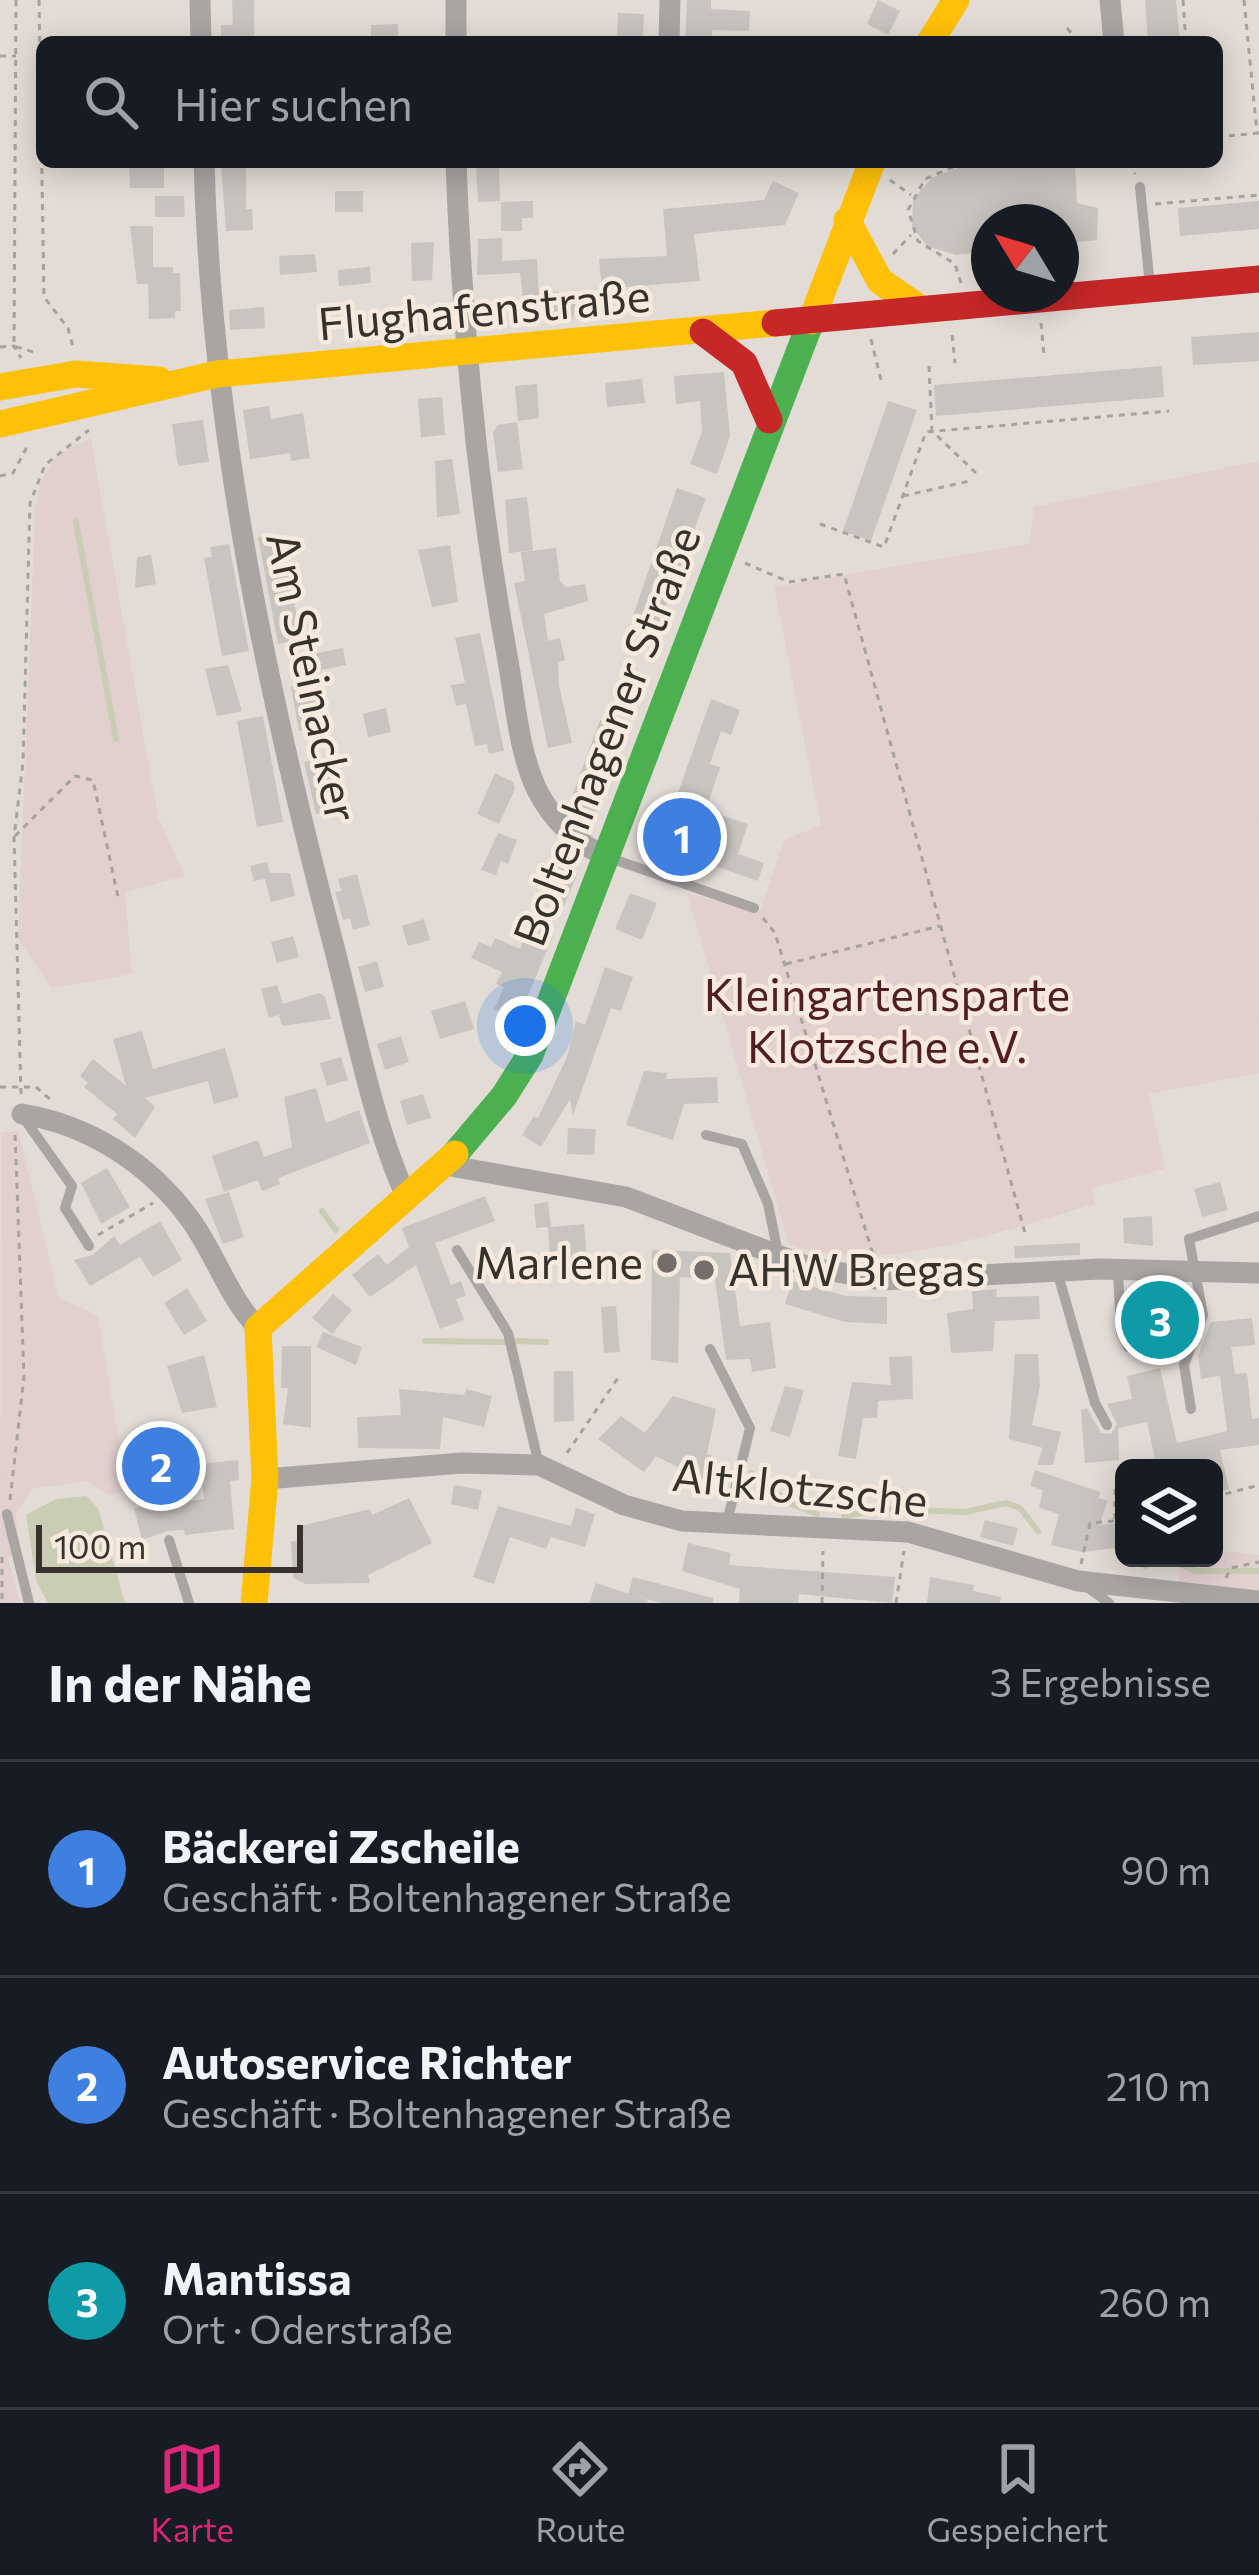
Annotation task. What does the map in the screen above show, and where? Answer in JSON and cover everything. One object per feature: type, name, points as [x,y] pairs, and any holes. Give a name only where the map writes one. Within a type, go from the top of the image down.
[{"type":"street","points":[[200,0],[201,36]]},
{"type":"street","points":[[456,0],[456,36]]},
{"type":"street","points":[[669,36],[670,0]]},
{"type":"street","points":[[1110,0],[1113,36]]},
{"type":"street","points":[[933,36],[944,2]]},
{"type":"street","name":"Am Steinacker","points":[[204,168],[217,374],[242,534],[303,828],[406,1196]]},
{"type":"street","points":[[455,168],[465,353],[486,542],[532,772],[554,817],[596,853],[609,857]]},
{"type":"street","name":"Boltenhagener Straße","points":[[258,1328],[296,1289],[445,1165],[509,1096],[609,857],[809,317],[848,220],[877,170]]},
{"type":"street","points":[[848,220],[880,281],[918,307]]},
{"type":"street","name":"Flughafenstraße","points":[[0,387],[76,374],[167,381],[703,332],[809,317],[1259,279]]},
{"type":"street","points":[[703,332],[744,363],[769,420]]},
{"type":"street","name":"Flughafenstraße","points":[[0,424],[131,395],[167,381]]},
{"type":"street","points":[[22,1114],[57,1120],[122,1150],[189,1217],[258,1328],[265,1479],[252,1603]]},
{"type":"street","points":[[445,1165],[626,1196],[809,1267],[881,1280],[1118,1269],[1259,1273]]},
{"type":"street","name":"Altklotzsche","points":[[265,1479],[462,1463],[548,1467],[624,1505],[682,1521],[908,1532],[1078,1577],[1198,1601],[1259,1601]]},
{"type":"lane","points":[[1140,187],[1150,289]]},
{"type":"lane","points":[[609,857],[754,908]]},
{"type":"lane","points":[[22,1114],[72,1186],[65,1208],[88,1244]]},
{"type":"lane","points":[[706,1135],[742,1144],[768,1204],[778,1253]]},
{"type":"lane","points":[[1191,1409],[1183,1374],[1204,1315],[1189,1239],[1259,1216]]},
{"type":"lane","points":[[457,1250],[508,1333],[548,1467]]},
{"type":"lane","points":[[1118,1269],[1121,1333],[1128,1347],[1190,1351]]},
{"type":"lane","points":[[1057,1271],[1095,1403],[1107,1425]]},
{"type":"lane","points":[[710,1349],[750,1428],[726,1525]]},
{"type":"lane","points":[[7,1514],[29,1603]]},
{"type":"lane","points":[[169,1540],[189,1603]]},
{"type":"lane","points":[[1078,1577],[1109,1603]]},
{"type":"path","points":[[14,346],[16,0]]},
{"type":"path","points":[[39,0],[40,36]]},
{"type":"path","points":[[1183,0],[1186,36]]},
{"type":"path","points":[[1223,136],[1258,133],[1244,0]]},
{"type":"path","points":[[1066,28],[1074,36]]},
{"type":"path","points":[[0,56],[16,56]]},
{"type":"path","points":[[42,168],[44,297],[68,328],[75,355]]},
{"type":"path","points":[[929,168],[932,174]]},
{"type":"path","points":[[913,234],[911,196],[932,174],[948,168]]},
{"type":"path","points":[[877,170],[911,196]]},
{"type":"path","points":[[1142,206],[1259,195]]},
{"type":"path","points":[[880,264],[913,234]]},
{"type":"path","points":[[913,234],[955,264],[961,284]]},
{"type":"path","points":[[1041,321],[1044,355]]},
{"type":"path","points":[[951,334],[955,363]]},
{"type":"path","points":[[871,337],[875,375],[881,380]]},
{"type":"path","points":[[929,366],[932,431],[976,472]]},
{"type":"path","points":[[820,524],[884,547],[926,432],[1169,411]]},
{"type":"path","points":[[3,1602],[7,1514],[24,1378],[15,1130],[22,1114],[14,837],[23,763],[30,502],[45,465],[62,447],[90,432],[88,419]]},
{"type":"path","points":[[903,496],[970,481]]},
{"type":"path","points":[[733,558],[789,582],[844,574],[1025,1233]]},
{"type":"path","points":[[14,837],[75,776],[93,780],[118,897]]},
{"type":"path","points":[[754,908],[775,933],[881,1280]]},
{"type":"path","points":[[785,964],[940,926]]},
{"type":"path","points":[[0,1087],[36,1087],[52,1100]]},
{"type":"path","points":[[88,1244],[158,1200]]},
{"type":"path","points":[[548,1467],[620,1375]]},
{"type":"path","points":[[1223,1495],[1259,1485]]},
{"type":"path","points":[[1078,1577],[1090,1523],[1115,1521]]},
{"type":"path","points":[[821,1603],[824,1528]]},
{"type":"path","points":[[896,1603],[908,1532]]},
{"type":"path","points":[[1229,1588],[1225,1580],[1231,1568],[1259,1562]]},
{"type":"green space","points":[[91,439],[158,817],[185,876],[125,892],[132,974],[51,988],[18,938],[35,512],[50,466],[67,450]]},
{"type":"green space","name":"Kleingartensparte Klotzsche e.V.","points":[[1258,461],[1259,1073],[1149,1094],[1165,1169],[1092,1188],[1095,1204],[983,1237],[903,1253],[864,1256],[789,1245],[687,893],[760,912],[784,840],[821,825],[774,587],[1029,544],[1034,507]]},
{"type":"green space","points":[[18,1130],[59,1298],[98,1315],[127,1489],[110,1496],[86,1481],[32,1489],[16,1514],[19,1554],[8,1557],[20,1603],[0,1603],[1,1133]]},
{"type":"green space","points":[[1223,1551],[1259,1555],[1259,1593],[1178,1586],[1180,1567],[1223,1567]]},
{"type":"shaded area","points":[[86,1496],[98,1508],[125,1603],[48,1603],[36,1580],[26,1515],[56,1499]]},
{"type":"building","points":[[232,0],[254,0],[254,36],[221,36],[221,25],[233,25]]},
{"type":"building","points":[[687,0],[711,0],[711,9],[750,11],[749,31],[712,30],[712,36],[685,36]]},
{"type":"building","points":[[878,0],[900,11],[888,35],[867,24]]},
{"type":"building","points":[[1145,0],[1176,0],[1179,36],[1148,36]]},
{"type":"building","points":[[618,13],[644,14],[643,36],[617,36]]},
{"type":"building","points":[[398,24],[398,36],[371,36],[371,25]]},
{"type":"building","points":[[129,168],[164,168],[164,188],[130,188]]},
{"type":"building","points":[[221,168],[246,168],[246,209],[252,209],[253,230],[226,231]]},
{"type":"building","points":[[476,168],[499,168],[500,201],[478,202]]},
{"type":"building","points":[[957,168],[1075,168],[1077,203],[1098,208],[1097,240],[1079,242],[1079,204],[971,204],[971,253],[956,255],[927,246],[912,226],[913,199],[932,178]]},
{"type":"building","points":[[773,181],[799,193],[785,225],[694,234],[700,281],[602,289],[599,259],[667,256],[663,209],[764,200]]},
{"type":"building","points":[[335,191],[363,191],[363,212],[335,212]]},
{"type":"building","points":[[155,196],[184,196],[185,217],[155,217]]},
{"type":"building","points":[[533,201],[533,218],[522,218],[522,231],[501,231],[501,202]]},
{"type":"building","points":[[1259,201],[1259,229],[1180,236],[1178,208]]},
{"type":"building","points":[[130,226],[153,226],[153,267],[173,267],[173,273],[180,273],[181,311],[175,311],[175,318],[149,319],[148,284],[137,284]]},
{"type":"building","points":[[502,238],[502,261],[537,259],[539,297],[523,298],[520,273],[477,275],[478,239]]},
{"type":"building","points":[[434,242],[432,280],[412,281],[411,243]]},
{"type":"building","points":[[315,254],[317,272],[280,275],[279,256]]},
{"type":"building","points":[[370,267],[371,283],[339,286],[338,270]]},
{"type":"building","points":[[553,291],[577,296],[573,320],[548,315]]},
{"type":"building","points":[[264,307],[265,328],[230,330],[229,310]]},
{"type":"building","points":[[1259,332],[1259,361],[1193,365],[1191,337]]},
{"type":"building","points":[[1162,366],[1164,397],[936,416],[934,385]]},
{"type":"building","points":[[724,372],[730,436],[717,474],[690,464],[702,432],[700,401],[676,404],[674,376]]},
{"type":"building","points":[[642,379],[645,403],[607,407],[605,383]]},
{"type":"building","points":[[537,384],[539,418],[518,421],[515,386]]},
{"type":"building","points":[[442,397],[445,435],[421,437],[418,399]]},
{"type":"building","points":[[888,401],[917,410],[871,541],[843,531]]},
{"type":"building","points":[[269,406],[271,419],[303,413],[310,458],[291,461],[290,453],[250,459],[243,410]]},
{"type":"building","points":[[203,420],[209,462],[178,466],[172,424]]},
{"type":"building","points":[[517,422],[523,469],[498,472],[493,432],[498,425]]},
{"type":"building","points":[[452,459],[460,514],[437,517],[435,461]]},
{"type":"building","points":[[677,488],[706,498],[659,625],[633,616]]},
{"type":"building","points":[[527,497],[533,550],[509,553],[505,500]]},
{"type":"building","points":[[271,535],[273,544],[281,543],[302,639],[278,644],[258,537]]},
{"type":"building","points":[[229,544],[249,651],[222,656],[204,558],[212,557],[210,547]]},
{"type":"building","points":[[450,545],[458,602],[432,607],[418,550]]},
{"type":"building","points":[[556,548],[560,581],[566,587],[585,584],[588,601],[544,614],[548,641],[560,638],[565,660],[558,662],[559,685],[572,743],[548,748],[514,583],[525,581],[521,552]]},
{"type":"building","points":[[151,555],[156,584],[135,588],[137,557]]},
{"type":"building","points":[[480,633],[504,751],[489,754],[487,744],[475,746],[466,704],[456,706],[451,685],[465,683],[455,638]]},
{"type":"building","points":[[343,648],[346,665],[316,671],[313,654]]},
{"type":"building","points":[[228,665],[242,711],[217,716],[205,669]]},
{"type":"building","points":[[316,683],[324,726],[299,731],[291,687]]},
{"type":"building","points":[[711,699],[740,710],[731,735],[721,731],[710,764],[720,767],[706,810],[748,824],[738,854],[764,863],[758,881],[671,851],[684,814],[672,810]]},
{"type":"building","points":[[386,708],[391,732],[368,737],[363,714]]},
{"type":"building","points":[[263,716],[283,822],[257,827],[237,721]]},
{"type":"building","points":[[600,720],[616,721],[626,730],[597,810],[589,815],[571,799]]},
{"type":"building","points":[[320,759],[322,770],[329,769],[336,810],[316,814],[304,762]]},
{"type":"building","points":[[495,773],[513,782],[515,789],[499,824],[477,814]]},
{"type":"building","points":[[498,833],[517,840],[508,864],[501,861],[496,875],[481,870]]},
{"type":"building","points":[[267,862],[270,873],[290,873],[295,896],[271,902],[265,879],[254,881],[250,866]]},
{"type":"building","points":[[556,866],[577,875],[564,906],[543,897]]},
{"type":"building","points":[[357,874],[370,925],[353,930],[350,918],[343,920],[335,892],[341,891],[338,879]]},
{"type":"building","points":[[630,893],[657,903],[642,940],[615,929]]},
{"type":"building","points":[[424,919],[430,940],[408,946],[402,926]]},
{"type":"building","points":[[529,926],[553,936],[518,1019],[494,1009],[504,987],[496,984],[502,972],[471,958],[479,942],[491,947],[495,938],[520,949]]},
{"type":"building","points":[[293,936],[299,957],[277,963],[271,942]]},
{"type":"building","points":[[377,961],[384,987],[365,992],[358,967]]},
{"type":"building","points":[[605,967],[633,977],[621,1011],[611,1008],[573,1115],[570,1099],[541,1147],[522,1135],[534,1116],[538,1118],[567,1057],[576,1021],[585,1025]]},
{"type":"building","points":[[277,985],[283,1004],[319,993],[325,997],[331,1019],[282,1026],[279,1015],[269,1018],[261,989]]},
{"type":"building","points":[[465,1001],[474,1029],[440,1039],[431,1011]]},
{"type":"building","points":[[142,1031],[153,1069],[225,1048],[239,1097],[214,1104],[208,1081],[145,1098],[155,1107],[135,1138],[113,1119],[117,1114],[84,1087],[88,1083],[80,1076],[93,1059],[126,1086],[113,1039]]},
{"type":"building","points":[[401,1036],[409,1062],[385,1070],[377,1044]]},
{"type":"building","points":[[341,1057],[348,1080],[327,1086],[320,1063]]},
{"type":"building","points":[[644,1071],[667,1073],[666,1079],[717,1077],[718,1103],[684,1104],[673,1140],[626,1125]]},
{"type":"building","points":[[316,1088],[326,1123],[359,1110],[370,1143],[278,1178],[280,1184],[262,1191],[258,1180],[224,1192],[212,1156],[258,1140],[264,1157],[292,1147],[284,1097]]},
{"type":"building","points":[[423,1094],[431,1118],[407,1125],[400,1101]]},
{"type":"building","points":[[568,1128],[596,1129],[594,1155],[567,1154]]},
{"type":"building","points":[[107,1168],[130,1207],[101,1224],[81,1183]]},
{"type":"building","points":[[1220,1182],[1228,1210],[1202,1217],[1194,1189]]},
{"type":"building","points":[[229,1192],[244,1237],[223,1244],[205,1199]]},
{"type":"building","points":[[485,1196],[495,1221],[435,1243],[451,1285],[461,1281],[466,1296],[456,1299],[464,1320],[440,1329],[416,1265],[370,1297],[352,1275],[378,1254],[387,1265],[409,1247],[402,1228]]},
{"type":"building","points":[[548,1202],[551,1227],[584,1224],[587,1261],[550,1259],[548,1227],[536,1228],[534,1204]]},
{"type":"building","points":[[1152,1216],[1153,1246],[1124,1243],[1123,1218]]},
{"type":"building","points":[[160,1221],[182,1260],[153,1277],[140,1257],[90,1286],[74,1260],[93,1255],[114,1236],[120,1245]]},
{"type":"building","points":[[1080,1243],[1080,1255],[1015,1258],[1014,1246]]},
{"type":"building","points":[[652,1250],[730,1253],[740,1326],[770,1322],[776,1368],[752,1372],[750,1359],[726,1360],[715,1279],[680,1277],[678,1363],[651,1360]]},
{"type":"building","points":[[792,1281],[846,1296],[887,1297],[887,1324],[845,1322],[785,1304]]},
{"type":"building","points":[[187,1288],[207,1321],[184,1335],[164,1303]]},
{"type":"building","points":[[997,1289],[996,1297],[1039,1296],[1040,1319],[995,1321],[993,1351],[951,1353],[947,1313],[973,1309],[972,1291]]},
{"type":"building","points":[[1141,1289],[1141,1304],[1191,1303],[1185,1336],[1134,1336],[1130,1325],[1143,1322],[1141,1310],[1141,1315],[1130,1316],[1129,1290]]},
{"type":"building","points":[[333,1294],[352,1310],[332,1334],[312,1318]]},
{"type":"building","points":[[616,1306],[620,1352],[604,1353],[601,1307]]},
{"type":"building","points":[[1252,1318],[1255,1345],[1231,1347],[1235,1374],[1247,1373],[1252,1419],[1259,1418],[1259,1445],[1220,1450],[1222,1459],[1155,1459],[1147,1422],[1118,1428],[1119,1459],[1085,1463],[1081,1410],[1087,1408],[1101,1433],[1111,1434],[1117,1424],[1107,1404],[1132,1399],[1127,1376],[1160,1368],[1177,1443],[1227,1431],[1220,1376],[1201,1379],[1198,1356],[1211,1322]]},
{"type":"building","points":[[323,1332],[362,1347],[356,1365],[316,1347]]},
{"type":"building","points":[[282,1346],[311,1346],[311,1428],[283,1424],[288,1388],[281,1388]]},
{"type":"building","points":[[1015,1354],[1038,1354],[1040,1386],[1032,1425],[1061,1432],[1053,1465],[1037,1465],[1043,1448],[1009,1439]]},
{"type":"building","points":[[204,1355],[217,1407],[182,1413],[167,1366]]},
{"type":"building","points":[[912,1356],[913,1399],[878,1401],[877,1418],[863,1418],[856,1459],[838,1456],[852,1382],[891,1385],[889,1357]]},
{"type":"building","points":[[554,1371],[573,1371],[574,1421],[554,1422]]},
{"type":"building","points":[[785,1386],[804,1390],[790,1437],[770,1431]]},
{"type":"building","points":[[399,1389],[464,1395],[466,1389],[492,1396],[484,1427],[443,1417],[440,1449],[358,1448],[357,1417],[401,1415]]},
{"type":"building","points":[[673,1396],[716,1409],[707,1454],[712,1456],[703,1480],[656,1456],[644,1472],[598,1439],[621,1416],[645,1433]]},
{"type":"building","points":[[175,1449],[182,1473],[147,1484],[140,1460]]},
{"type":"building","points":[[238,1460],[239,1480],[230,1481],[234,1529],[185,1535],[184,1530],[167,1531],[142,1540],[134,1508],[204,1499],[200,1464]]},
{"type":"building","points":[[1035,1470],[1100,1492],[1099,1498],[1108,1501],[1099,1525],[1115,1524],[1115,1548],[1082,1552],[1051,1545],[1059,1514],[1039,1508],[1043,1490],[1030,1486]]},
{"type":"building","points":[[454,1485],[482,1490],[478,1510],[451,1504]]},
{"type":"building","points":[[409,1498],[432,1543],[368,1575],[370,1583],[306,1584],[293,1578],[291,1542],[304,1539],[301,1526],[370,1509],[372,1515]]},
{"type":"building","points":[[498,1506],[571,1526],[576,1508],[595,1514],[585,1547],[551,1537],[546,1549],[510,1537],[494,1584],[473,1577]]},
{"type":"building","points":[[985,1520],[1018,1528],[1013,1546],[980,1537]]},
{"type":"building","points":[[688,1543],[731,1553],[729,1565],[895,1577],[892,1603],[799,1594],[798,1603],[739,1603],[740,1589],[682,1571]]},
{"type":"building","points":[[633,1577],[713,1598],[713,1603],[661,1603],[628,1594]]},
{"type":"building","points":[[930,1577],[974,1585],[973,1591],[1001,1597],[1000,1603],[927,1603]]},
{"type":"building","points":[[596,1583],[648,1600],[647,1603],[589,1603]]},
{"type":"waterway","points":[[76,522],[116,739]]},
{"type":"waterway","points":[[322,1211],[336,1230]]},
{"type":"waterway","points":[[425,1341],[505,1342]]},
{"type":"waterway","points":[[517,1341],[546,1342]]},
{"type":"waterway","points":[[751,1473],[789,1503],[817,1514]]},
{"type":"waterway","points":[[844,1516],[888,1509],[965,1512],[1006,1503],[1020,1508],[1038,1531]]},
{"type":"waterway","points":[[1186,1567],[1259,1571]]},
{"type":"traffic: fast","points":[[455,1154],[504,1096],[530,1055],[811,321]]},
{"type":"traffic: slow","points":[[934,36],[956,0]]},
{"type":"traffic: slow","points":[[811,321],[870,168]]},
{"type":"traffic: slow","points":[[847,220],[880,281],[918,307]]},
{"type":"traffic: slow","points":[[0,424],[217,374],[775,323]]},
{"type":"traffic: slow","points":[[0,387],[76,374],[159,380]]},
{"type":"traffic: slow","points":[[254,1603],[265,1479],[258,1328],[455,1154]]},
{"type":"traffic: jam","points":[[775,323],[1259,279]]},
{"type":"traffic: jam","points":[[703,332],[744,363],[769,420]]},
{"type":"place","name":"Bäckerei Zscheile","points":[[682,837]]},
{"type":"place","name":"Marlene","points":[[667,1263]]},
{"type":"place","name":"AHW Bregas","points":[[704,1270]]},
{"type":"place","name":"Mantissa","points":[[1160,1320]]},
{"type":"place","name":"Autoservice Richter","points":[[161,1466]]}]
